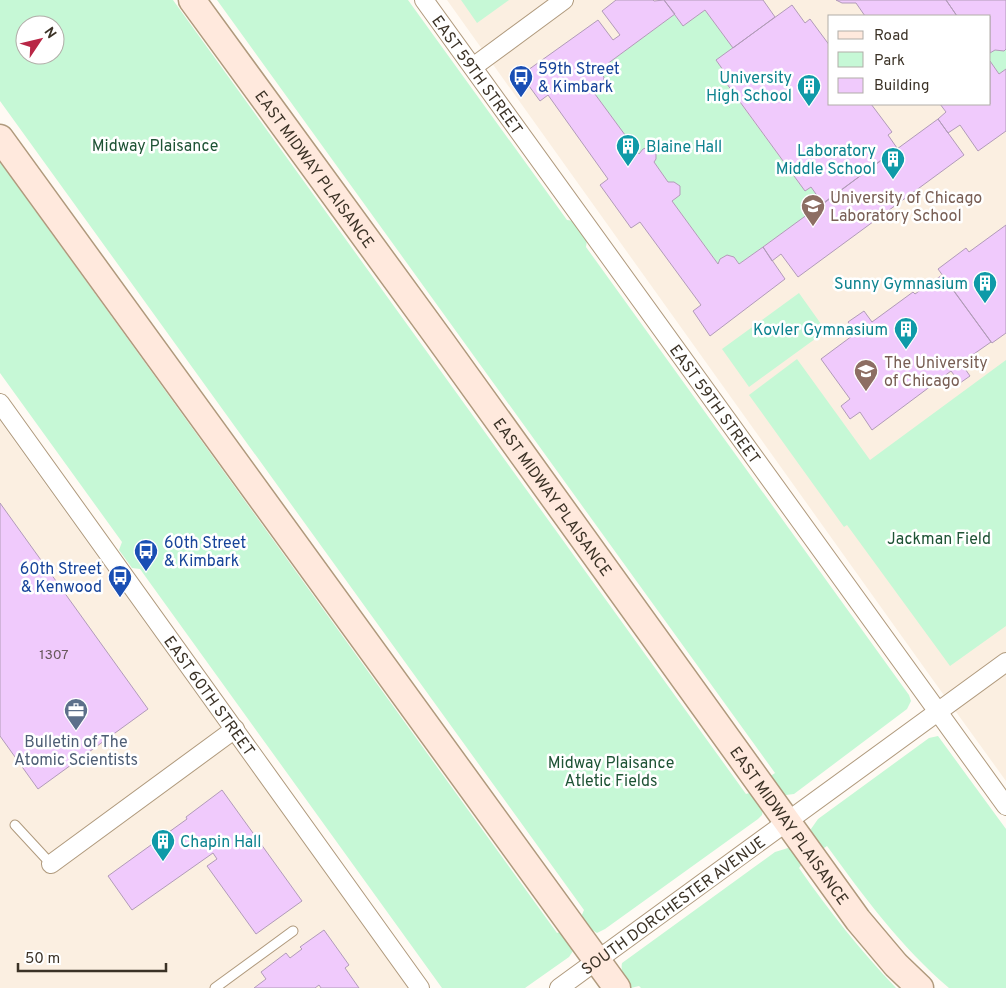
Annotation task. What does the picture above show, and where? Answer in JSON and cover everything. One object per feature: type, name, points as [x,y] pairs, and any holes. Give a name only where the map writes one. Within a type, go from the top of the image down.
[{"type":"street","name":"EAST MIDWAY PLAISANCE","points":[[192,0],[438,337],[858,920],[896,965],[920,988]]},
{"type":"street","name":"EAST 59TH STREET","points":[[424,0],[1006,806]]},
{"type":"street","points":[[472,67],[564,0]]},
{"type":"street","points":[[0,138],[617,988]]},
{"type":"street","name":"EAST 60TH STREET","points":[[1,406],[420,988]]},
{"type":"street","name":"SOUTH DORCHESTER AVENUE","points":[[559,988],[1006,662]]},
{"type":"street","points":[[51,864],[235,729]]},
{"type":"lane","points":[[15,825],[51,864]]},
{"type":"lane","points":[[215,988],[293,931]]},
{"type":"shaded area","name":"The University of Chicago","points":[[447,0],[1006,0],[1006,781],[933,680]]},
{"type":"shaded area","points":[[0,421],[408,988],[0,988]]},
{"type":"green space","name":"Midway Plaisance","points":[[0,0],[173,0],[746,794],[753,792],[763,809],[762,815],[758,819],[605,929],[597,933],[589,928],[581,917],[584,910],[0,101]]},
{"type":"green space","points":[[217,0],[408,0],[567,220],[574,221],[587,240],[586,247],[909,695],[911,701],[907,709],[794,794],[781,794],[769,777],[775,773]]},
{"type":"green space","points":[[461,0],[509,0],[477,23]]},
{"type":"green space","points":[[946,0],[1006,0],[1006,69],[999,74],[991,62],[991,15],[956,15]]},
{"type":"green space","points":[[705,10],[733,48],[728,77],[724,81],[805,191],[811,187],[823,204],[739,264],[734,257],[727,255],[720,259],[718,264],[672,201],[680,195],[680,187],[674,182],[668,182],[654,162],[656,153],[649,147],[643,149],[639,154],[592,90],[603,83],[604,77],[599,70],[675,14],[683,26]]},
{"type":"green space","points":[[0,162],[557,933],[563,931],[571,942],[573,951],[569,957],[525,988],[442,988],[140,569],[132,568],[119,550],[122,542],[0,373]]},
{"type":"green space","points":[[799,293],[826,331],[749,387],[722,349]]},
{"type":"green space","name":"Jackman Field","points":[[797,359],[870,460],[1006,360],[1006,626],[950,666],[847,525],[844,527],[749,395]]},
{"type":"green space","points":[[938,736],[1006,829],[1006,988],[949,988],[899,938],[869,903],[827,846],[821,850],[812,836],[811,829],[818,819],[929,738]]},
{"type":"green space","points":[[788,848],[794,850],[803,863],[799,868],[833,915],[896,988],[641,988],[639,986],[631,988],[625,979],[622,963],[775,852]]},
{"type":"building","name":"Blaine Hall","points":[[616,0],[664,0],[675,14],[599,70],[604,77],[603,83],[598,89],[592,90],[639,154],[643,149],[649,147],[656,153],[654,162],[668,182],[674,182],[680,186],[680,195],[672,201],[718,264],[720,259],[727,255],[734,257],[739,264],[763,247],[785,279],[710,336],[693,311],[701,305],[640,222],[631,228],[600,185],[608,179],[548,95],[540,101],[521,75],[598,20],[613,40],[620,35],[602,11]]},
{"type":"building","points":[[664,0],[763,0],[775,17],[733,48],[705,10],[683,26]]},
{"type":"building","points":[[836,0],[946,0],[956,15],[864,15],[856,3],[842,3]]},
{"type":"building","points":[[946,0],[1006,0],[1006,49],[1004,51],[995,50],[991,52],[991,15],[956,15]]},
{"type":"building","name":"University High School","points":[[792,5],[805,23],[810,19],[828,43],[828,105],[872,105],[892,132],[888,135],[897,148],[823,204],[811,187],[805,191],[724,80],[728,77],[716,60]]},
{"type":"building","points":[[991,62],[999,74],[1006,69],[1006,131],[978,151],[960,125],[948,133],[938,119],[946,112],[941,105],[991,105]]},
{"type":"building","name":"Laboratory Middle School","points":[[938,119],[964,155],[798,277],[781,254],[772,261],[763,247]]},
{"type":"building","name":"Sunny Gymnasium","points":[[1006,225],[1006,333],[992,343],[938,269],[966,248],[969,252]]},
{"type":"building","name":"Kovler Gymnasium","points":[[942,275],[991,342],[961,363],[970,376],[960,383],[951,371],[872,430],[860,412],[850,419],[841,406],[850,399],[821,359],[856,333],[848,322],[864,311],[872,322],[913,292],[915,294]]},
{"type":"building","points":[[0,503],[148,709],[38,789],[0,736]]},
{"type":"building","name":"Chapin Hall","points":[[222,790],[302,901],[256,934],[207,866],[217,859],[213,853],[132,910],[108,876],[187,819],[186,817]]},
{"type":"building","points":[[324,930],[349,965],[345,968],[359,988],[321,988],[319,985],[315,988],[254,988],[266,979],[261,972],[286,953],[290,958],[302,949],[300,947]]},
{"type":"place","name":"59th Street & Kimbark","points":[[521,98]]},
{"type":"place","name":"University High School","points":[[809,107]]},
{"type":"place","name":"Blaine Hall","points":[[628,167]]},
{"type":"place","name":"Laboratory Middle School","points":[[893,180]]},
{"type":"place","name":"University of Chicago Laboratory School","points":[[813,227]]},
{"type":"place","name":"Sunny Gymnasium","points":[[985,304]]},
{"type":"place","name":"Kovler Gymnasium","points":[[906,350]]},
{"type":"place","name":"The University of Chicago","points":[[866,392]]},
{"type":"place","name":"60th Street & Kimbark","points":[[146,572]]},
{"type":"place","name":"60th Street & Kenwood","points":[[120,598]]},
{"type":"place","name":"Bulletin of The Atomic Scientists","points":[[76,731]]},
{"type":"place","name":"Chapin Hall","points":[[163,862]]},
{"type":"park label","name":"Midway Plaisance Atletic Fields","points":[[611,771]]}]
